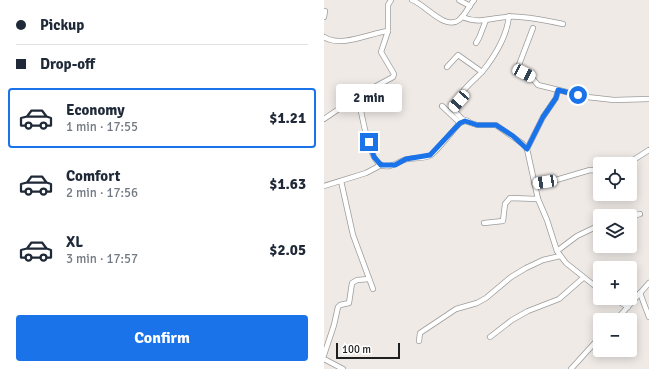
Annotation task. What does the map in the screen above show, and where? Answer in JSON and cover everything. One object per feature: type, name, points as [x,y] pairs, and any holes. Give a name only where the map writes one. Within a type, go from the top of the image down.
[{"type":"street","points":[[324,119],[358,96],[392,77],[394,74],[381,52],[388,31],[388,5],[391,0]]},
{"type":"street","points":[[412,0],[419,2],[442,21],[457,22],[474,0]]},
{"type":"street","points":[[459,0],[470,6]]},
{"type":"street","points":[[324,17],[325,11]]},
{"type":"street","points":[[462,17],[475,22],[509,16],[563,24]]},
{"type":"street","points":[[509,16],[508,26],[504,36],[482,72],[463,92],[459,101],[453,108],[462,119],[469,122],[477,125],[496,125],[518,140],[527,149],[538,199],[557,251],[560,256],[583,278],[593,285]]},
{"type":"street","points":[[476,44],[480,38],[486,20]]},
{"type":"street","points":[[533,28],[517,70],[532,78],[538,85],[601,98],[649,98]]},
{"type":"street","points":[[324,38],[336,41],[356,39],[388,31]]},
{"type":"street","points":[[447,67],[458,55],[482,72]]},
{"type":"street","points":[[527,149],[543,117],[556,98],[558,90]]},
{"type":"street","points":[[358,96],[374,157],[381,165]]},
{"type":"street","points":[[442,106],[460,123]]},
{"type":"street","points":[[324,186],[366,173],[381,165],[395,165],[406,159],[430,155],[460,123],[469,122]]},
{"type":"street","points":[[637,158],[649,150]]},
{"type":"street","points":[[534,183],[556,180],[593,170]]},
{"type":"street","points":[[341,181],[353,235],[373,289]]},
{"type":"street","points":[[484,223],[503,221],[505,204],[510,198],[538,199]]},
{"type":"street","points":[[557,251],[577,236],[593,229]]},
{"type":"street","points":[[419,341],[420,333],[456,309],[477,303],[511,277],[543,260],[560,256]]},
{"type":"street","points":[[490,337],[512,320],[528,311],[559,299],[583,278]]},
{"type":"street","points":[[324,355],[338,307],[340,305],[349,304],[352,283],[357,280],[369,279]]},
{"type":"street","points":[[622,313],[649,283]]},
{"type":"street","points":[[640,293],[649,317]]},
{"type":"street","points":[[571,369],[593,345]]},
{"type":"street","points":[[324,359],[343,369]]},
{"type":"route","points":[[369,142],[376,161],[381,165],[395,165],[406,159],[420,158],[430,155],[460,123],[465,121],[477,125],[496,125],[513,136],[527,149],[543,117],[556,98],[558,90],[578,95]]}]
